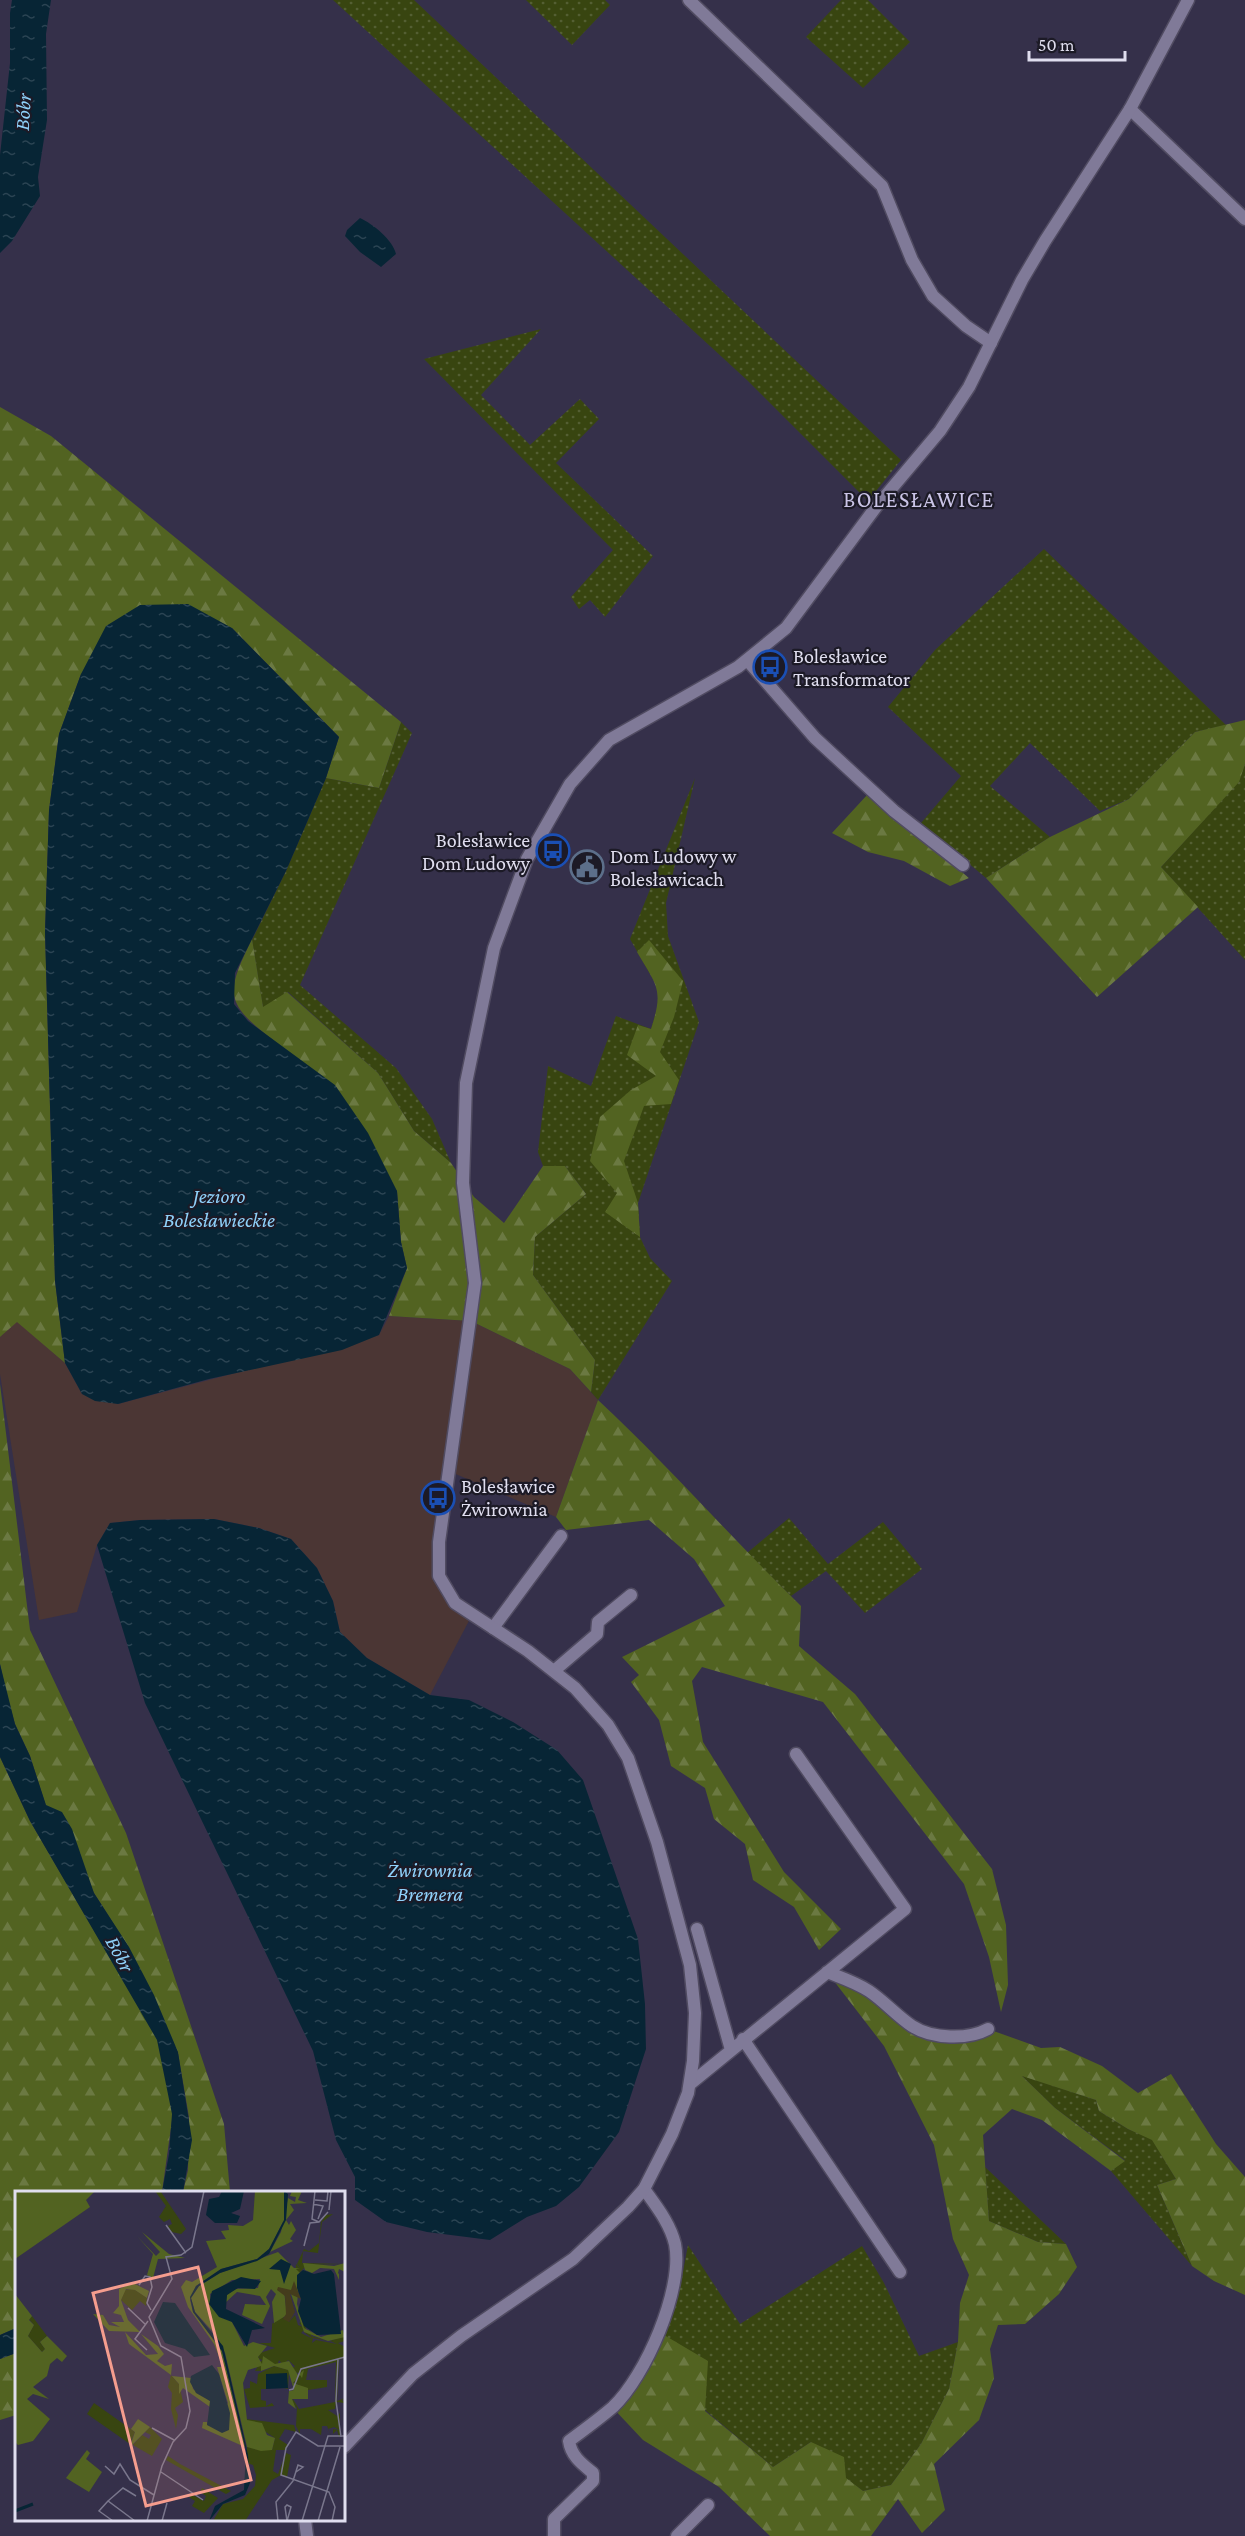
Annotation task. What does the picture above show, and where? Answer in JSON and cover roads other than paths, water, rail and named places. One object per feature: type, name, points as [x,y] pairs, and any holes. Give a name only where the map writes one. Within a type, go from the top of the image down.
[{"type":"street","points":[[689,0],[882,186],[912,260],[933,296],[966,326],[991,342]]},
{"type":"street","points":[[345,2446],[413,2374],[461,2336],[573,2259],[644,2189],[677,2123],[690,2084],[696,2035],[690,1965],[639,1786],[620,1743],[593,1707],[555,1670],[454,1603],[440,1576],[439,1559],[475,1283],[463,1184],[465,1083],[494,948],[528,859],[549,818],[586,763],[609,740],[747,661],[786,628],[876,507],[940,431],[969,387],[1045,241],[1130,109],[1188,0]]},
{"type":"street","points":[[1130,109],[1245,219]]},
{"type":"street","points":[[747,661],[815,738],[894,811],[963,865]]},
{"type":"street","points":[[493,1628],[561,1536]]},
{"type":"street","points":[[555,1670],[597,1634],[598,1622],[631,1594]]},
{"type":"street","points":[[690,2084],[905,1909],[796,1754]]},
{"type":"street","points":[[697,1929],[731,2050]]},
{"type":"street","points":[[827,1972],[845,1977],[870,1992],[914,2027],[961,2037],[988,2029]]},
{"type":"street","points":[[743,2039],[900,2272]]},
{"type":"street","points":[[554,2536],[554,2519],[592,2481],[593,2473],[570,2450],[569,2441],[612,2407],[627,2390],[656,2342],[675,2278],[675,2245],[664,2218],[644,2189]]},
{"type":"street","points":[[677,2536],[708,2505]]},
{"type":"street","points":[[305,2521],[306,2536]]},
{"type":"water","name":"Bóbr","points":[[12,0],[51,0],[46,34],[47,120],[38,177],[40,196],[12,241],[0,253],[0,155],[10,63]]},
{"type":"water","points":[[360,218],[382,233],[394,249],[396,254],[381,267],[360,252],[345,236],[347,230]]},
{"type":"water","name":"Jezioro Bolesławieckie","points":[[188,604],[232,628],[339,737],[326,778],[286,871],[235,973],[234,1004],[248,1021],[335,1085],[368,1133],[397,1191],[401,1242],[407,1268],[379,1335],[342,1350],[209,1379],[118,1404],[95,1401],[82,1394],[65,1363],[55,1281],[45,932],[49,810],[59,734],[81,674],[106,626],[140,605]]},
{"type":"water","name":"Żwirownia Bremera","points":[[214,1519],[259,1528],[291,1539],[317,1568],[333,1601],[340,1632],[367,1658],[430,1695],[469,1700],[513,1722],[557,1750],[583,1780],[638,1939],[645,2004],[646,2049],[619,2132],[579,2187],[556,2206],[527,2217],[490,2240],[427,2232],[386,2222],[355,2200],[355,2177],[336,2140],[313,2051],[145,1703],[97,1545],[110,1523],[140,1520]]},
{"type":"water","name":"Bóbr","points":[[0,1664],[15,1724],[30,1756],[46,1805],[62,1812],[72,1829],[94,1893],[129,1947],[154,1995],[178,2052],[192,2140],[183,2191],[162,2191],[169,2154],[172,2114],[157,2040],[30,1821],[0,1757]]},
{"type":"water","points":[[15,2328],[15,2353],[0,2359],[0,2335]]},
{"type":"place","name":"Bolesławice Transformator","points":[[770,667]]},
{"type":"place","name":"Bolesławice Dom Ludowy","points":[[553,851]]},
{"type":"place","name":"Dom Ludowy w Bolesławicach","points":[[587,867]]},
{"type":"place","name":"Bolesławice Żwirownia","points":[[438,1498]]},
{"type":"district","name":"BOLESŁAWICE","points":[[919,499]]}]
